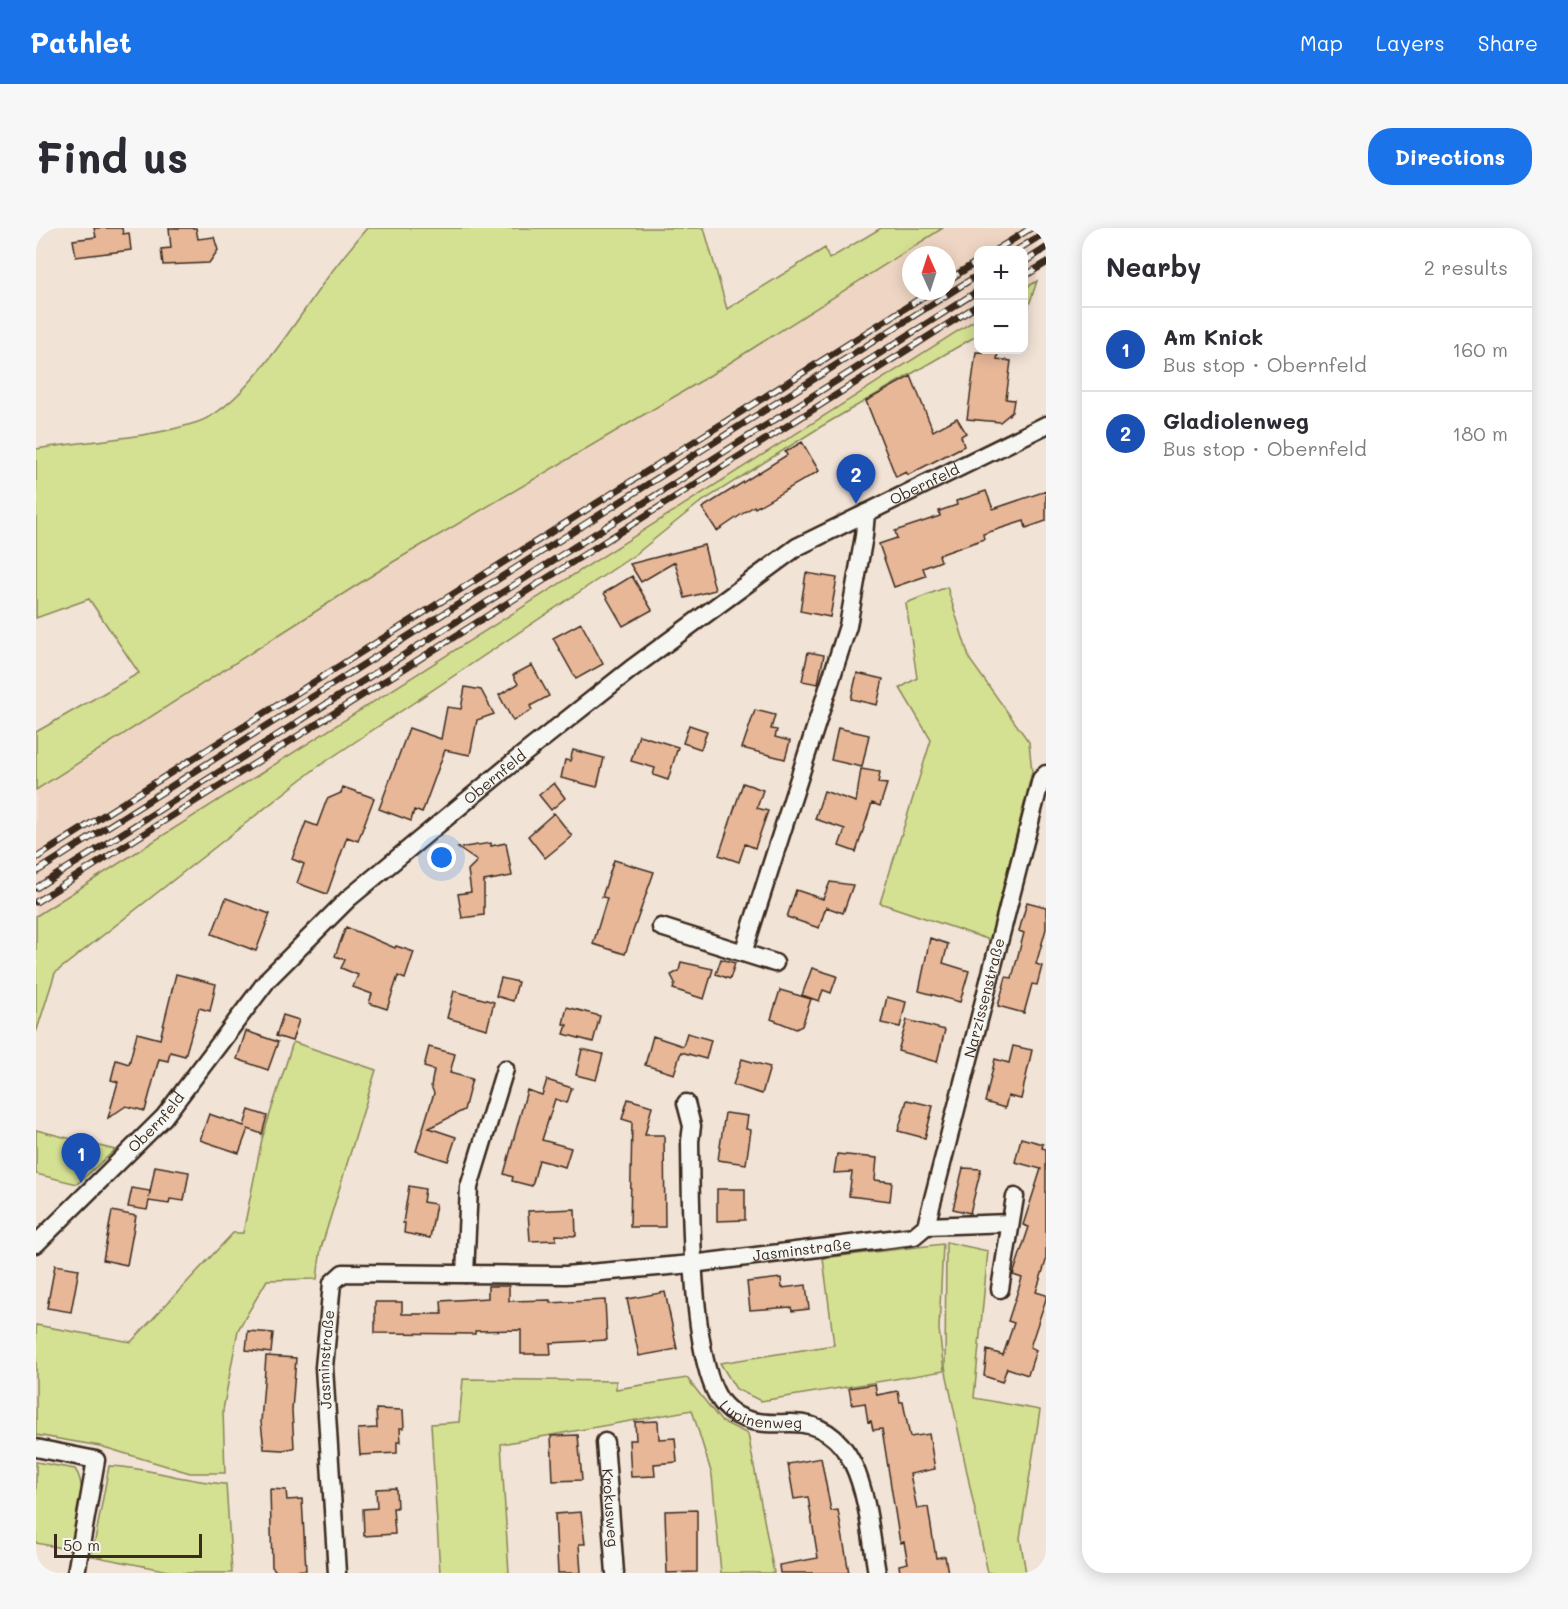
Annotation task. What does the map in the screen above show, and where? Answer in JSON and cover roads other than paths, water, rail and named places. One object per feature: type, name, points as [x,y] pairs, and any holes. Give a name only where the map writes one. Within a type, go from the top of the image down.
[{"type":"street","name":"Obernfeld","points":[[36,1244],[164,1117],[269,978],[348,899],[516,760],[631,669],[796,547],[1046,425]]},
{"type":"street","points":[[743,953],[848,626],[866,513]]},
{"type":"street","name":"Narzissenstraße","points":[[920,1231],[1041,778],[1046,774]]},
{"type":"street","points":[[661,927],[775,963]]},
{"type":"street","points":[[465,1274],[469,1187],[505,1069]]},
{"type":"street","points":[[686,1103],[692,1126],[690,1141],[692,1264]]},
{"type":"street","points":[[1000,1289],[1015,1197]]},
{"type":"street","points":[[920,1231],[1010,1223]]},
{"type":"street","name":"Jasminstraße","points":[[337,1573],[324,1367],[332,1283],[343,1273],[566,1275],[692,1264],[920,1231]]},
{"type":"street","name":"Lupinenweg","points":[[692,1264],[705,1358],[714,1390],[723,1405],[740,1418],[767,1424],[793,1423],[825,1431],[851,1455],[861,1479],[877,1573]]},
{"type":"street","name":"Krokusweg","points":[[605,1442],[615,1573]]},
{"type":"street","points":[[36,1448],[96,1460],[76,1573]]},
{"type":"railway","points":[[1002,246],[1031,228]]},
{"type":"railway","points":[[1023,246],[1046,232]]},
{"type":"railway","points":[[1028,260],[1046,248]]},
{"type":"railway","points":[[1028,274],[1046,263]]},
{"type":"railway","points":[[956,275],[974,264]]},
{"type":"railway","points":[[36,872],[974,278]]},
{"type":"railway","points":[[36,888],[974,294]]},
{"type":"railway","points":[[36,858],[918,300]]},
{"type":"railway","points":[[36,902],[974,308]]},
{"type":"place","name":"Gladiolenweg","points":[[856,504]]},
{"type":"place","name":"Am Knick","points":[[81,1183]]}]
